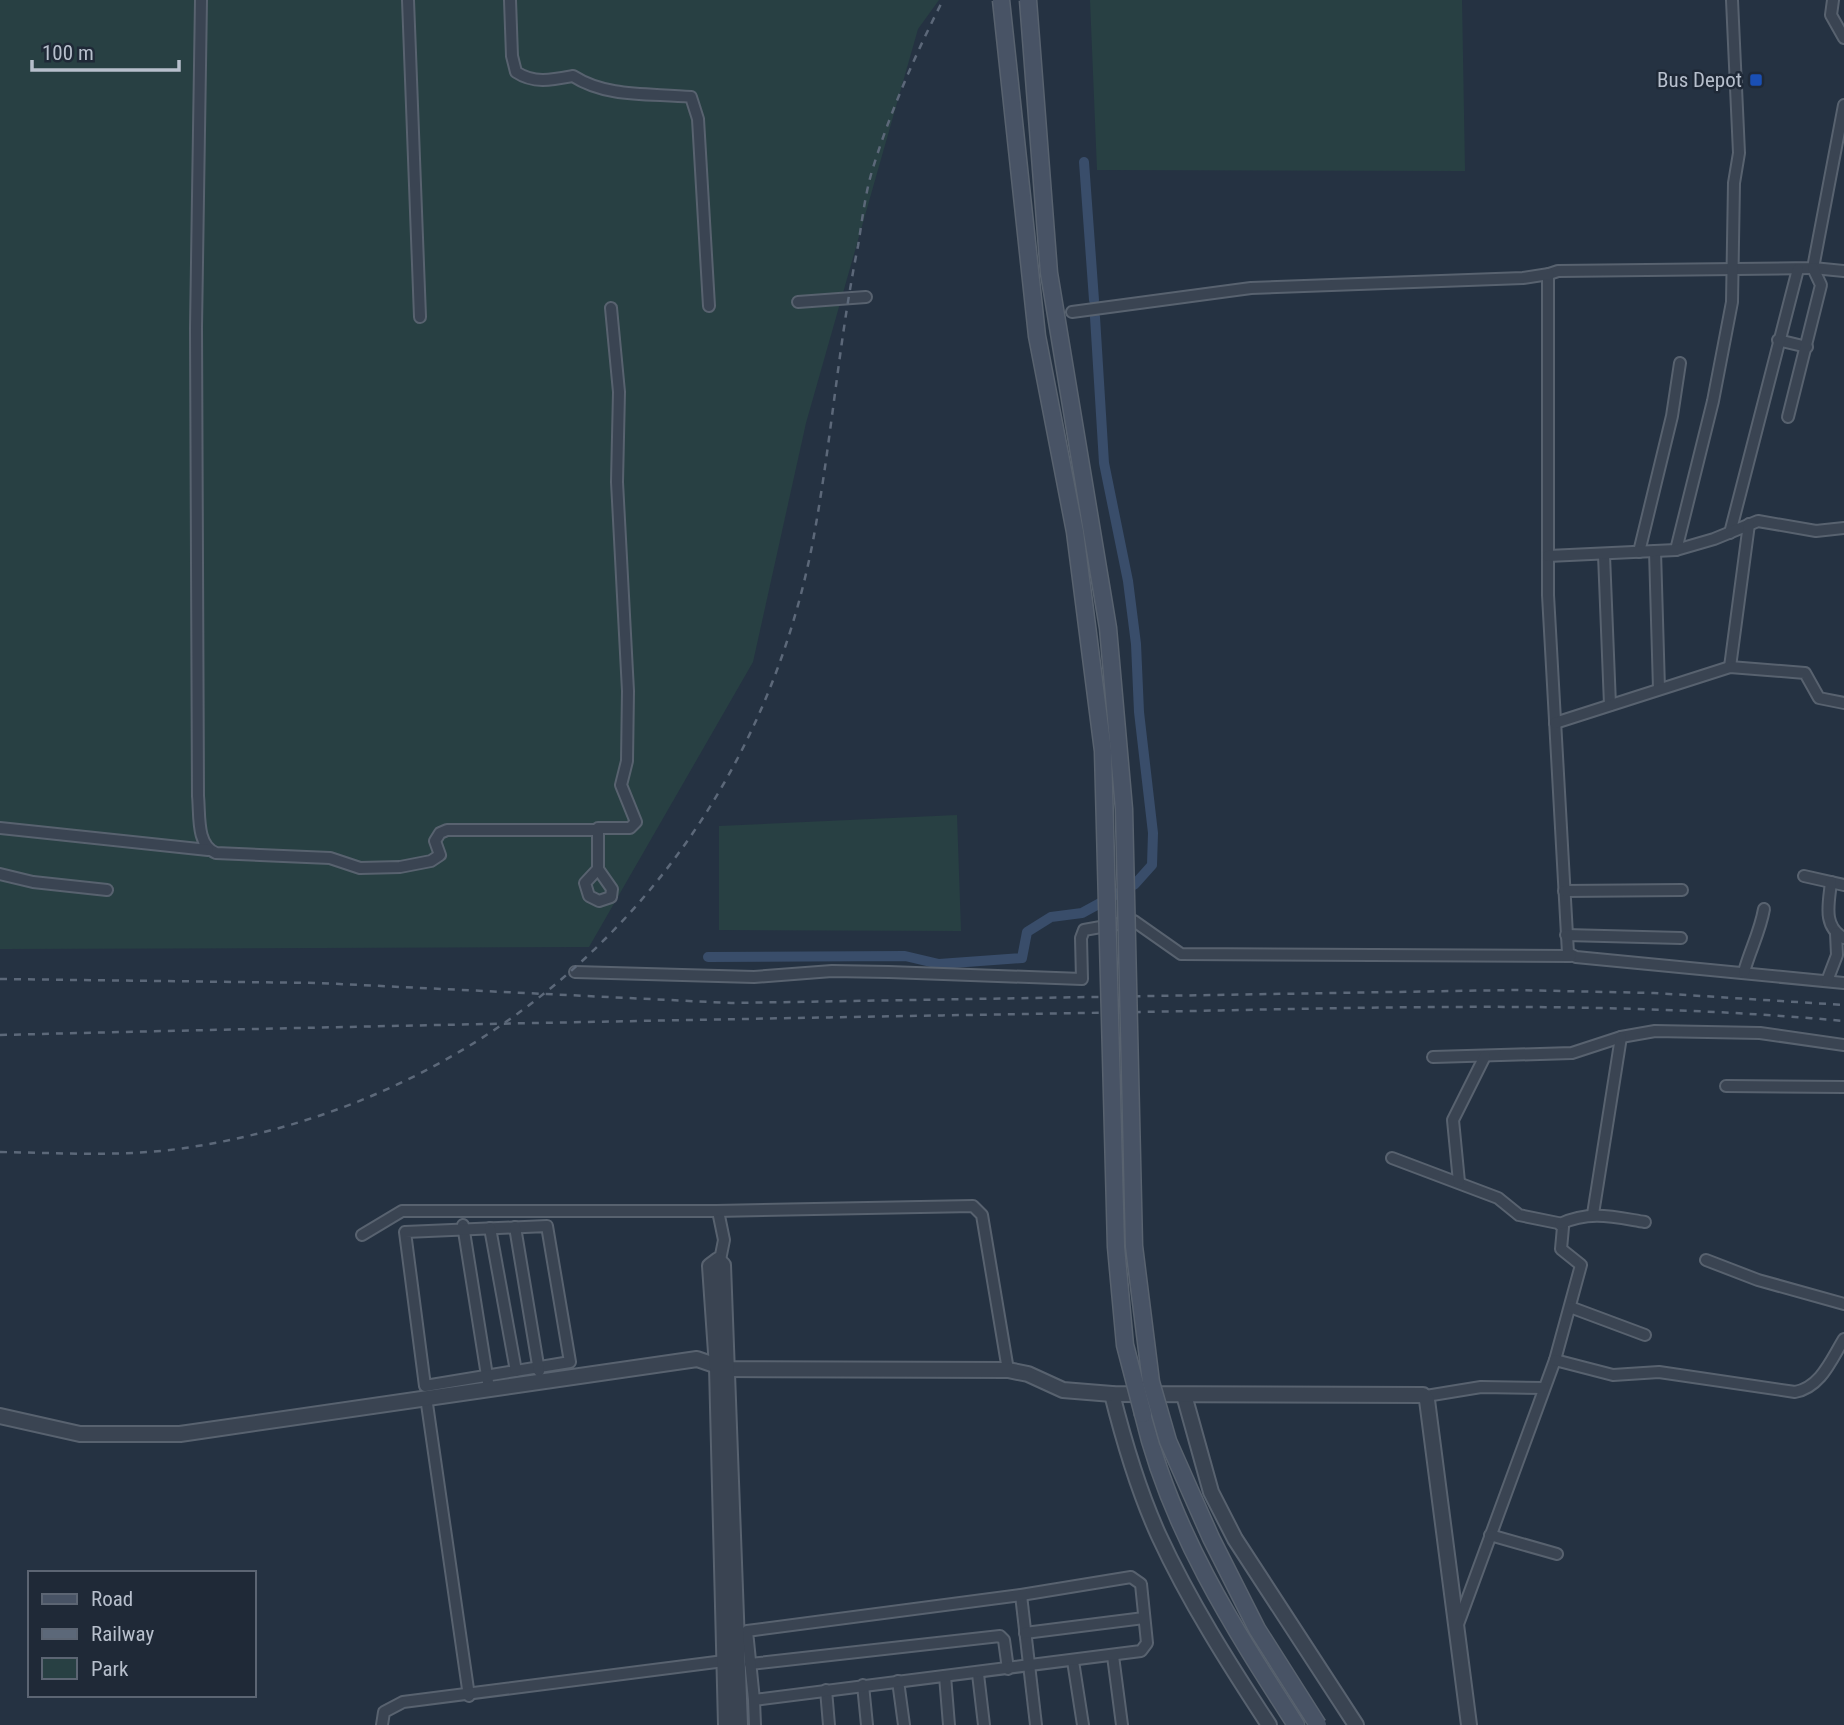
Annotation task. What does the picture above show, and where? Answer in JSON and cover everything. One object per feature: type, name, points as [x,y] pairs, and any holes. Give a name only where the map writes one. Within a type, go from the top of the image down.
[{"type":"main road","points":[[1001,0],[1037,336],[1075,532],[1102,751],[1116,1247],[1125,1345],[1170,1503],[1212,1588],[1296,1725]]},
{"type":"main road","points":[[1027,0],[1049,273],[1108,628],[1124,809],[1134,1246],[1151,1382],[1168,1441],[1211,1538],[1257,1629],[1318,1725]]},
{"type":"street","points":[[201,0],[196,328],[198,796],[203,840],[208,850]]},
{"type":"street","points":[[408,0],[420,317]]},
{"type":"street","points":[[509,0],[512,56],[516,72],[527,79],[550,80],[573,76],[589,86],[609,92],[691,97],[698,119],[709,306]]},
{"type":"street","points":[[1676,550],[1719,371],[1732,302],[1735,267],[1734,183],[1739,153],[1732,0]]},
{"type":"street","points":[[1833,0],[1831,15],[1844,38]]},
{"type":"street","points":[[1788,417],[1821,285],[1813,268],[1844,105]]},
{"type":"street","points":[[1072,312],[1251,288],[1524,278],[1558,271],[1735,267],[1844,271]]},
{"type":"street","points":[[1730,533],[1798,268]]},
{"type":"street","points":[[1549,274],[1548,556],[1566,948],[1571,956]]},
{"type":"street","points":[[798,302],[866,297]]},
{"type":"street","points":[[0,828],[216,853],[330,858],[360,868],[400,867],[431,861],[440,855],[435,841],[440,833],[447,830],[630,828],[636,822],[621,785],[627,761],[628,691],[617,482],[619,392],[611,308]]},
{"type":"street","points":[[1779,340],[1807,347]]},
{"type":"street","points":[[1639,552],[1672,416],[1680,363]]},
{"type":"street","points":[[1548,556],[1676,550],[1730,533],[1749,524],[1776,522],[1816,531],[1844,528]]},
{"type":"street","points":[[1730,667],[1749,524]]},
{"type":"street","points":[[1655,551],[1659,689]]},
{"type":"street","points":[[1604,555],[1610,705]]},
{"type":"street","points":[[1555,723],[1730,667],[1796,670],[1807,674],[1819,698],[1844,704]]},
{"type":"street","points":[[598,830],[598,869]]},
{"type":"street","points":[[0,874],[33,882],[107,890]]},
{"type":"street","points":[[1804,876],[1844,885]]},
{"type":"street","points":[[1827,981],[1837,955],[1840,936],[1828,920],[1831,882]]},
{"type":"street","points":[[1563,891],[1682,890]]},
{"type":"street","points":[[1744,972],[1752,944],[1759,935],[1764,909]]},
{"type":"street","points":[[575,972],[754,977],[878,972],[1082,979],[1081,937],[1084,930],[1134,921],[1181,954],[1571,956],[1844,983]]},
{"type":"street","points":[[1566,935],[1681,938]]},
{"type":"street","points":[[1433,1057],[1572,1053],[1621,1037],[1655,1031],[1760,1033],[1844,1045]]},
{"type":"street","points":[[1593,1214],[1621,1037]]},
{"type":"street","points":[[1459,1182],[1453,1120],[1485,1056]]},
{"type":"street","points":[[1726,1086],[1844,1087]]},
{"type":"street","points":[[1392,1158],[1497,1198],[1519,1215],[1560,1224],[1579,1216],[1593,1214],[1645,1222]]},
{"type":"street","points":[[362,1235],[398,1212],[976,1207],[982,1215],[1008,1370]]},
{"type":"street","points":[[460,1211],[488,1382]]},
{"type":"street","points":[[514,1211],[513,1227],[540,1374]]},
{"type":"street","points":[[718,1211],[723,1240],[720,1260],[712,1261],[710,1266],[721,1368],[740,1725]]},
{"type":"street","points":[[1456,1629],[1555,1360],[1581,1266],[1561,1249],[1560,1224]]},
{"type":"street","points":[[547,1226],[570,1362],[540,1374],[516,1371],[488,1382],[425,1385],[405,1232],[490,1228],[547,1226]]},
{"type":"street","points":[[490,1228],[516,1371]]},
{"type":"street","points":[[1706,1260],[1758,1280],[1844,1304]]},
{"type":"street","points":[[1570,1307],[1645,1335]]},
{"type":"street","points":[[1555,1360],[1613,1376],[1659,1372],[1795,1392],[1811,1388],[1817,1382],[1844,1339]]},
{"type":"street","points":[[0,1416],[80,1433],[167,1434],[268,1423],[426,1397],[488,1382],[540,1374],[687,1359],[703,1359],[721,1368],[1008,1370],[1028,1374],[1063,1390],[1112,1394],[1426,1396],[1481,1387],[1544,1388]]},
{"type":"street","points":[[721,1368],[726,1725]]},
{"type":"street","points":[[1112,1394],[1144,1500],[1159,1535],[1179,1576],[1269,1725]]},
{"type":"street","points":[[1184,1395],[1211,1492],[1235,1539],[1356,1725]]},
{"type":"street","points":[[1426,1396],[1469,1725]]},
{"type":"street","points":[[426,1397],[469,1696]]},
{"type":"street","points":[[1490,1535],[1558,1554]]},
{"type":"street","points":[[754,1700],[863,1685],[978,1674],[1146,1649],[1140,1584],[1130,1577],[1021,1595],[747,1631],[755,1725]]},
{"type":"street","points":[[1021,1595],[1035,1725]]},
{"type":"street","points":[[1025,1633],[1144,1618]]},
{"type":"street","points":[[750,1664],[1000,1636],[1004,1640],[1008,1669]]},
{"type":"street","points":[[1112,1656],[1122,1725]]},
{"type":"street","points":[[382,1725],[384,1712],[394,1705],[724,1661]]},
{"type":"street","points":[[1073,1661],[1083,1725]]},
{"type":"street","points":[[978,1674],[984,1725]]},
{"type":"street","points":[[945,1676],[949,1725]]},
{"type":"street","points":[[898,1681],[904,1725]]},
{"type":"street","points":[[863,1685],[867,1725]]},
{"type":"street","points":[[825,1690],[829,1725]]},
{"type":"green space","points":[[0,0],[939,0],[918,29],[806,423],[753,662],[589,947],[0,949]]},
{"type":"green space","points":[[1090,0],[1462,0],[1465,171],[1097,170]]},
{"type":"green space","points":[[957,815],[961,931],[719,930],[719,826]]},
{"type":"waterway","points":[[1084,162],[1094,300]]},
{"type":"waterway","points":[[708,957],[905,956],[939,964],[1022,958],[1027,932],[1051,917],[1082,913],[1135,884],[1152,865],[1153,833],[1139,712],[1136,644],[1128,581],[1104,463],[1095,317]]},
{"type":"railway","points":[[0,1152],[70,1154],[185,1148],[302,1121],[410,1078],[508,1020],[596,948],[671,864],[733,767],[780,661],[812,546],[845,321],[870,180],[895,105],[943,0]]},
{"type":"railway","points":[[0,979],[319,983],[731,1003],[1513,990],[1654,993],[1844,1005]]},
{"type":"railway","points":[[0,1035],[1464,1007],[1655,1009],[1844,1021]]},
{"type":"place","name":"Bus Depot","points":[[1756,80]]}]
